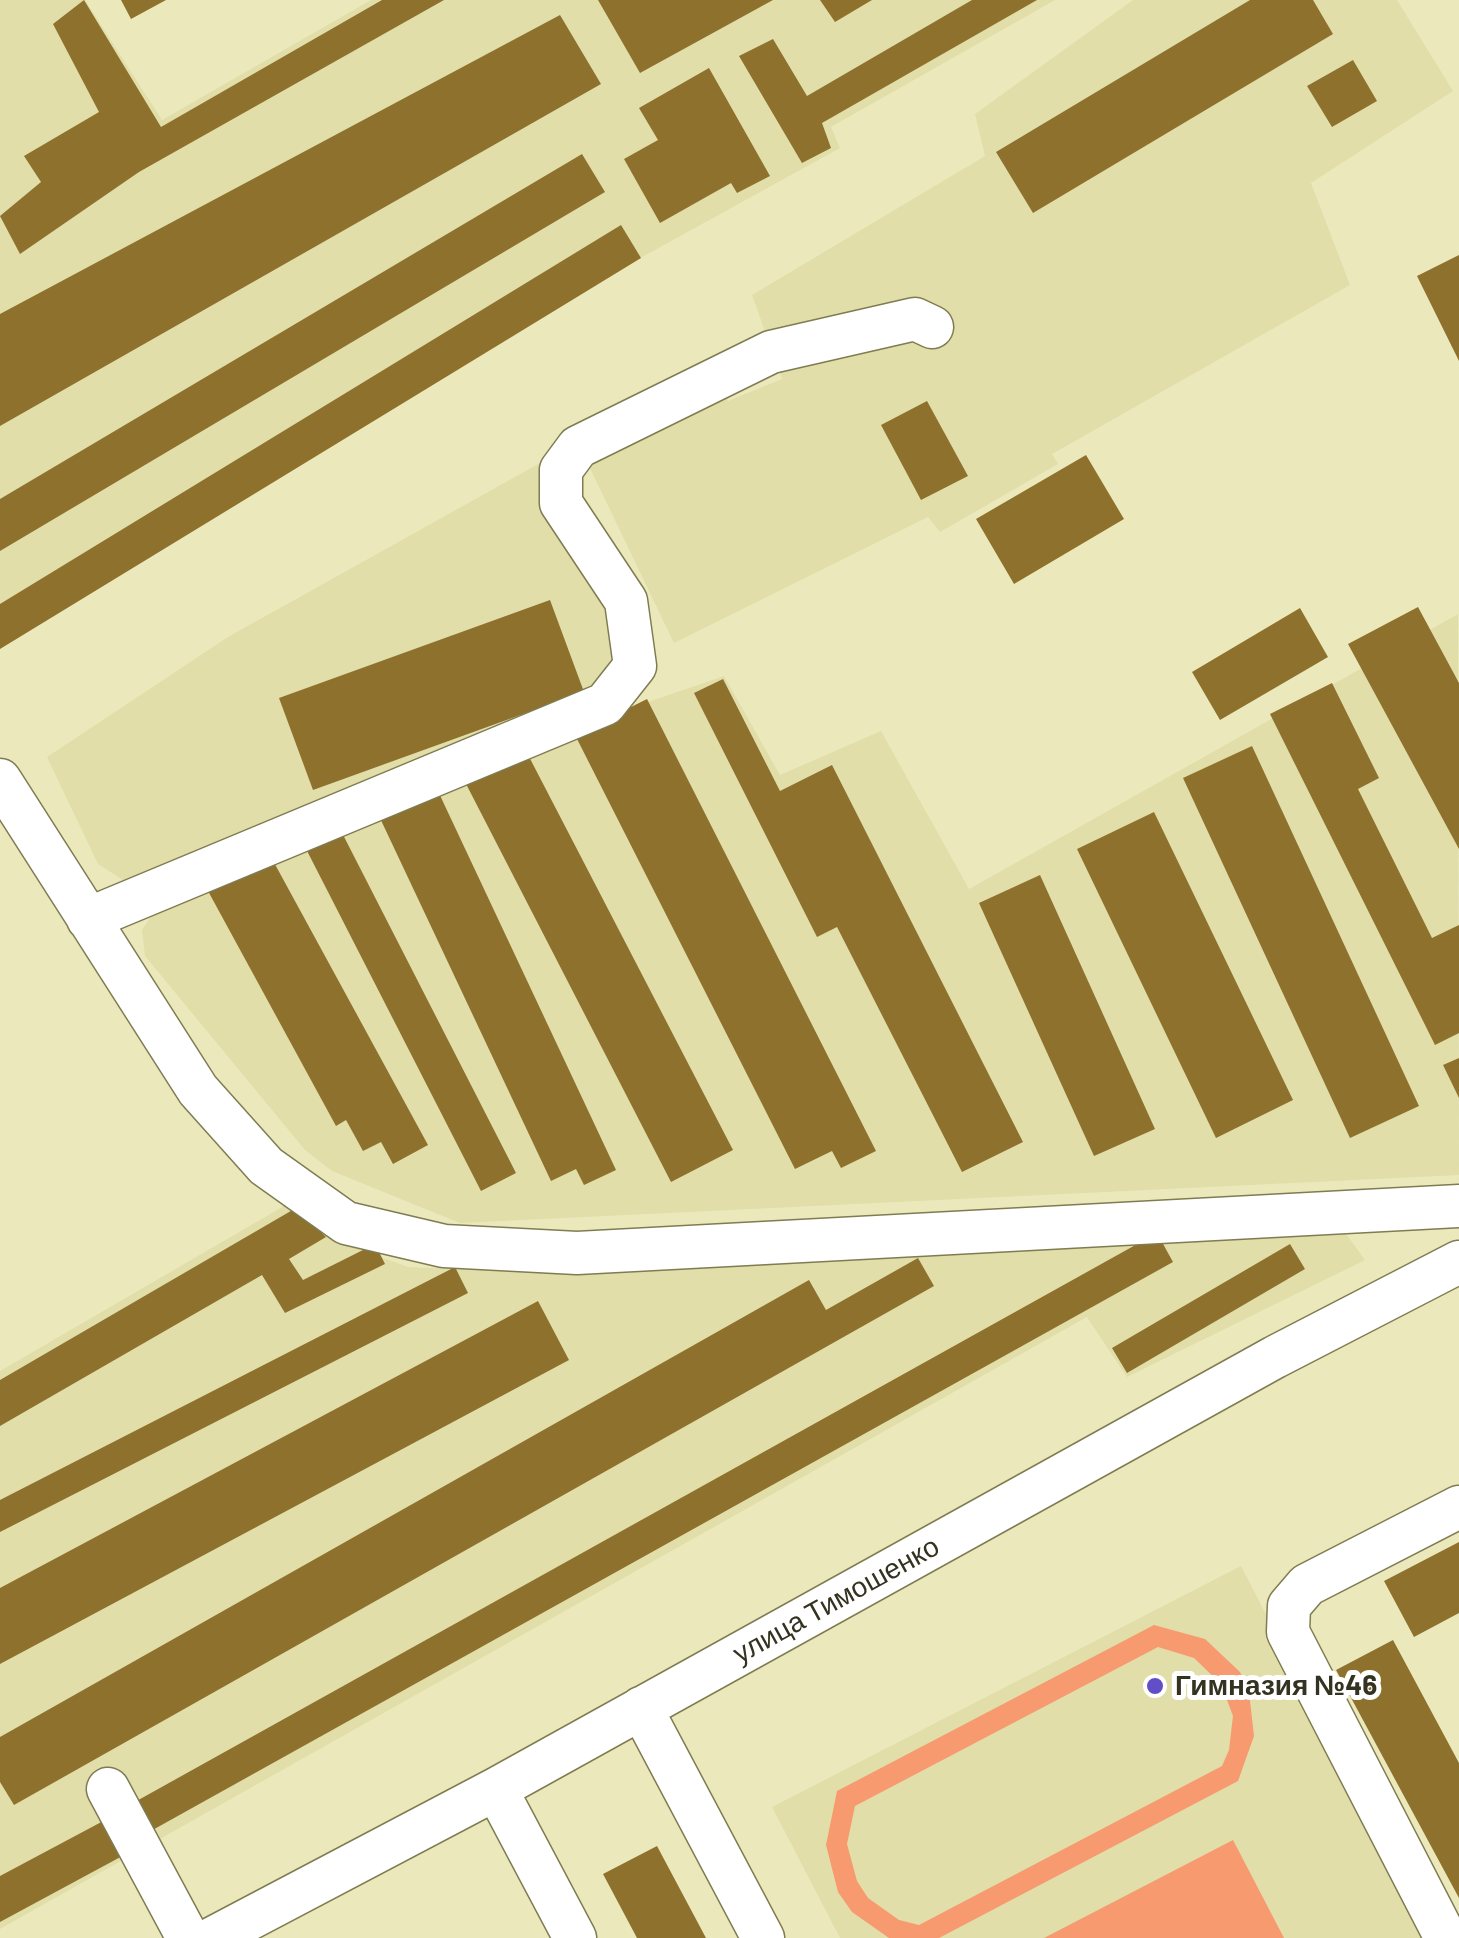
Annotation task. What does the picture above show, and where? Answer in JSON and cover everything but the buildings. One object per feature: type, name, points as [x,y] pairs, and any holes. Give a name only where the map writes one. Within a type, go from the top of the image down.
[{"type":"street","points":[[88,919],[605,704],[636,666],[626,601],[562,503],[562,470],[578,447],[771,352],[915,319],[932,327]]},
{"type":"street","points":[[0,780],[198,1090],[266,1166],[346,1223],[444,1246],[577,1253],[1459,1206]]},
{"type":"street","name":"улица Тимошенко","points":[[213,1938],[496,1790],[1275,1356],[1459,1262]]},
{"type":"street","points":[[1446,1938],[1288,1632],[1288,1606],[1308,1584],[1459,1506]]},
{"type":"street","points":[[642,1708],[763,1938]]},
{"type":"street","points":[[108,1789],[188,1938]]},
{"type":"street","points":[[496,1790],[575,1938]]},
{"type":"shaded area","points":[[0,0],[85,0],[162,120],[371,0],[1055,0],[831,127],[840,148],[0,611]]},
{"type":"shaded area","points":[[1133,0],[1397,0],[1453,91],[1311,183],[1350,285],[1052,454],[1058,464],[940,532],[928,517],[674,643],[588,464],[723,393],[728,401],[782,379],[752,295],[985,156],[975,114]]},
{"type":"shaded area","points":[[540,463],[625,637],[597,694],[126,882],[98,864],[47,757],[228,637]]},
{"type":"shaded area","points":[[1458,614],[1459,1175],[460,1223],[332,1171],[305,1150],[145,956],[142,930],[158,906],[619,712],[724,676],[780,775],[881,731],[969,889]]},
{"type":"shaded area","points":[[284,1206],[341,1242],[408,1267],[557,1273],[1342,1228],[1365,1260],[1127,1377],[1087,1317],[0,1929],[0,1371]]},
{"type":"shaded area","name":"Гимназия №46","points":[[1241,1566],[1434,1938],[840,1938],[772,1807]]},
{"type":"shaded area","points":[[1154,1625],[1205,1639],[1240,1672],[1249,1692],[1254,1736],[1238,1781],[939,1938],[889,1938],[852,1912],[838,1892],[826,1845],[837,1791]],"holes":[[[1158,1647],[1194,1658],[1221,1684],[1233,1716],[1229,1750],[1222,1766],[919,1925],[899,1920],[868,1898],[857,1881],[847,1844],[855,1806]]]},
{"type":"shaded area","points":[[1233,1840],[1284,1938],[1044,1938]]},
{"type":"place","name":"Гимназия №46","points":[[1155,1686]]}]
